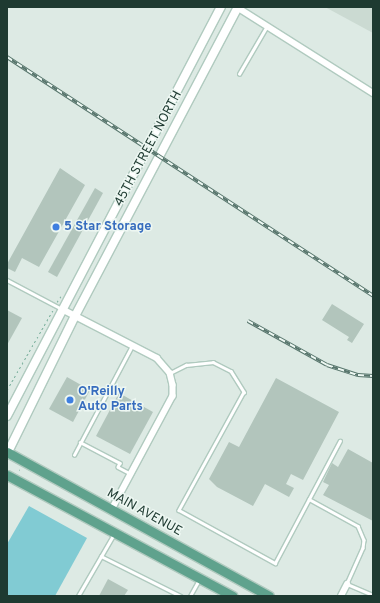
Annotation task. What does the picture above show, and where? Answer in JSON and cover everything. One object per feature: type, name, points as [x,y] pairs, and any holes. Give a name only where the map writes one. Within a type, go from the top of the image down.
[{"type":"main road","name":"45TH STREET NORTH","points":[[7,416],[221,7]]},
{"type":"main road","name":"45TH STREET NORTH","points":[[7,452],[75,316],[238,7]]},
{"type":"main road","name":"MAIN AVENUE","points":[[7,452],[269,596]]},
{"type":"main road","points":[[7,475],[233,596]]},
{"type":"street","points":[[238,7],[373,94]]},
{"type":"street","points":[[62,309],[157,358],[170,373],[173,396],[112,510]]},
{"type":"street","points":[[341,596],[347,584]]},
{"type":"lane","points":[[239,74],[267,26]]},
{"type":"lane","points":[[7,280],[62,309]]},
{"type":"lane","points":[[74,455],[133,346]]},
{"type":"lane","points":[[170,373],[186,365],[213,362],[231,371],[244,392],[179,510],[275,563],[340,441]]},
{"type":"lane","points":[[80,442],[120,463],[118,467],[132,474]]},
{"type":"lane","points":[[309,499],[358,526],[362,533],[363,548],[347,584],[373,595]]},
{"type":"lane","points":[[78,596],[114,533]]},
{"type":"lane","points":[[101,556],[181,596]]},
{"type":"lane","points":[[190,596],[200,578]]},
{"type":"path","points":[[7,390],[52,312]]},
{"type":"shaded area","points":[[325,7],[373,7],[373,33]]},
{"type":"water","points":[[29,506],[87,538],[55,596],[7,596],[7,544]]},
{"type":"building","points":[[60,168],[85,185],[39,267],[22,258],[15,272],[7,268],[7,264]]},
{"type":"building","points":[[95,188],[103,193],[57,277],[48,272]]},
{"type":"building","points":[[332,304],[364,324],[352,343],[347,340],[349,337],[322,320]]},
{"type":"building","points":[[7,310],[22,318],[7,345]]},
{"type":"building","name":"O'Reilly Auto Parts","points":[[67,377],[90,390],[73,422],[49,409]]},
{"type":"building","points":[[276,378],[339,412],[303,480],[291,474],[286,484],[294,488],[289,497],[265,484],[253,506],[217,487],[209,479],[229,442],[239,447]]},
{"type":"building","points":[[119,393],[153,412],[130,454],[96,436]]},
{"type":"building","points":[[348,449],[373,463],[373,521],[323,495],[329,485],[323,482],[332,463],[338,467]]},
{"type":"building","points":[[108,579],[128,590],[124,596],[99,596]]},
{"type":"railway","points":[[7,57],[373,296]]},
{"type":"railway","points":[[248,321],[327,365],[358,375],[373,376]]},
{"type":"place","name":"5 Star Storage","points":[[56,227]]},
{"type":"place","name":"O'Reilly Auto Parts","points":[[70,400]]}]
